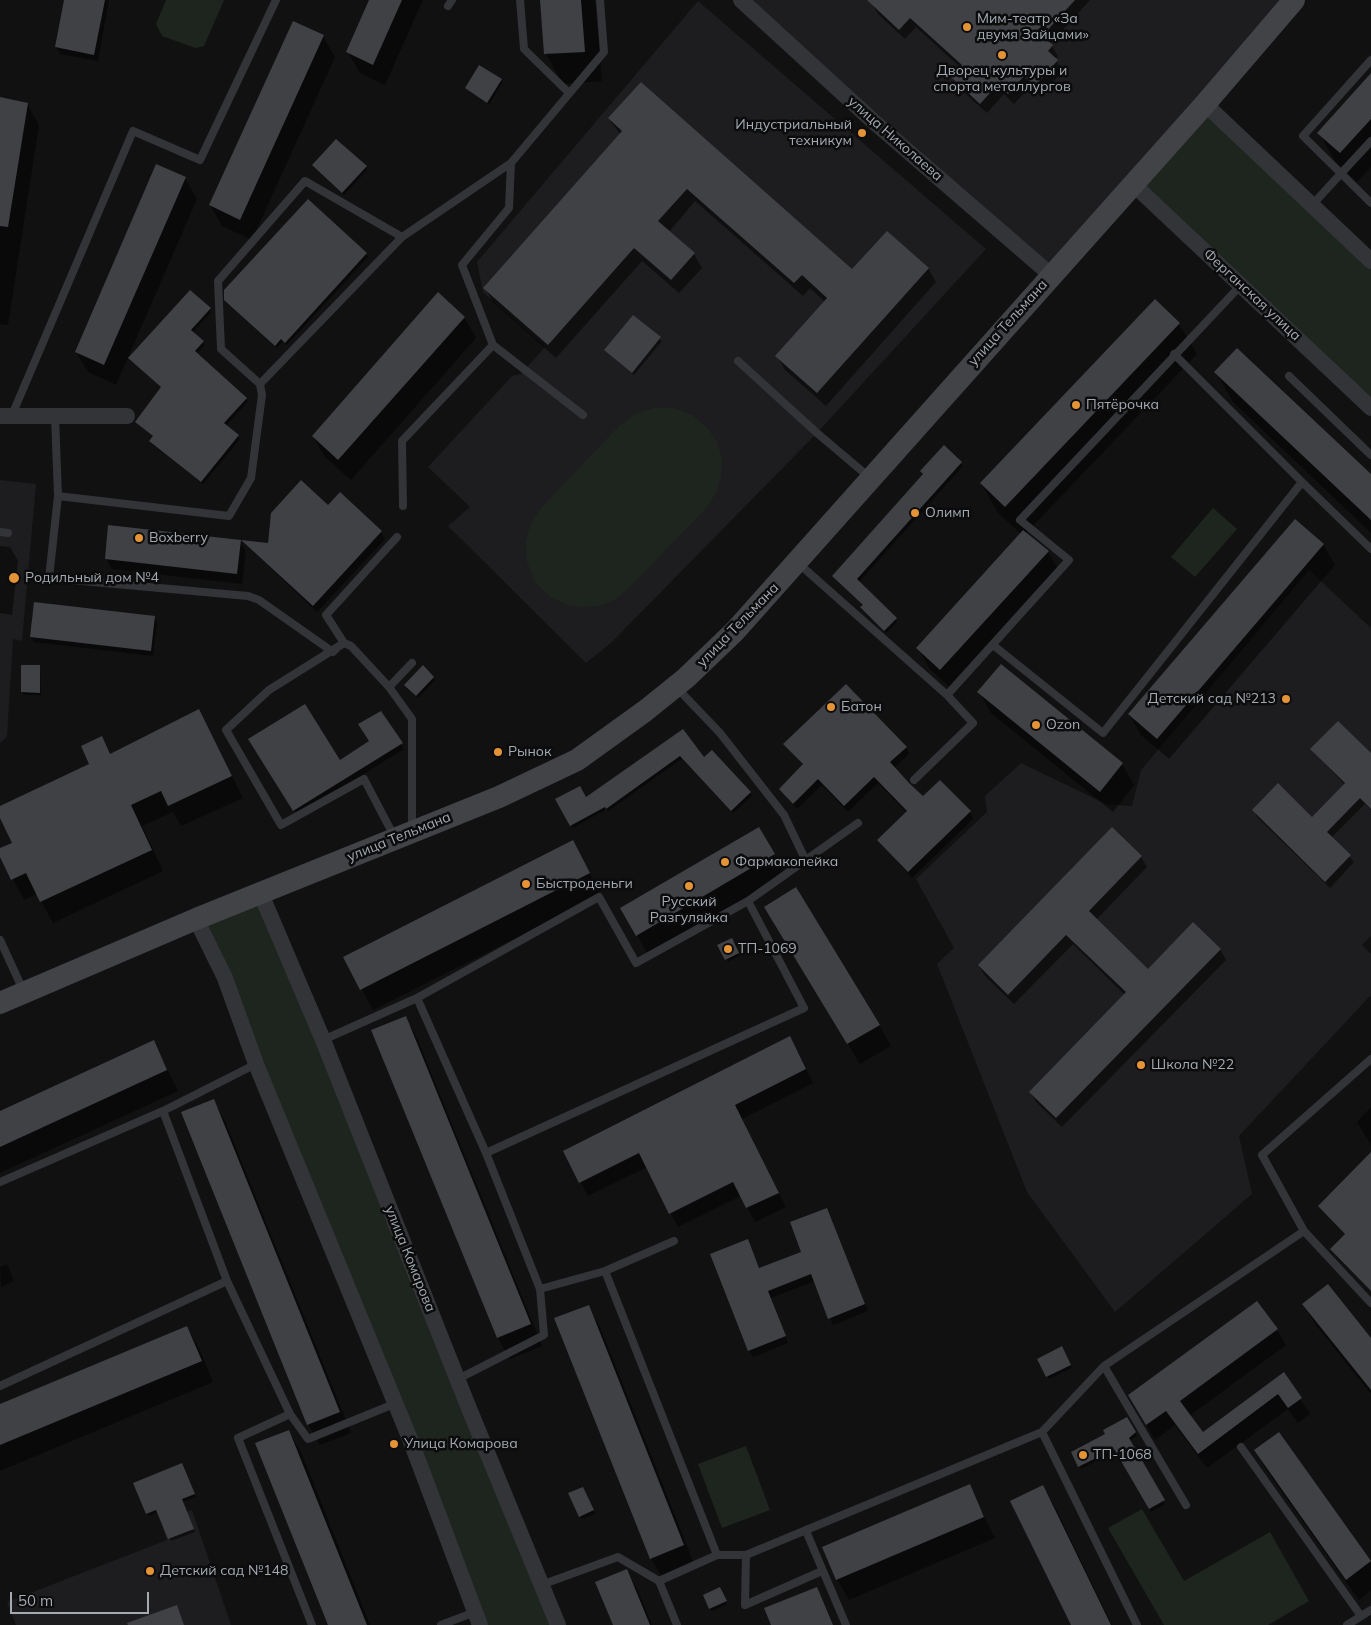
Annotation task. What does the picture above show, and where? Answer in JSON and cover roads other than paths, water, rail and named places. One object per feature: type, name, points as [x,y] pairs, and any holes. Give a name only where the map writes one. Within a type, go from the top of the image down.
[{"type":"main road","name":"улица Тельмана","points":[[0,1003],[196,919],[499,797],[577,760],[675,686],[735,631],[1132,183],[1205,104],[1294,0]]},
{"type":"street","name":"улица Николаева","points":[[741,0],[873,121],[1051,275]]},
{"type":"street","points":[[1205,104],[1371,261]]},
{"type":"street","name":"Ферганская улица","points":[[1132,183],[1371,408]]},
{"type":"street","points":[[6,415],[127,416]]},
{"type":"street","name":"улица Комарова","points":[[261,894],[323,1040],[558,1625]]},
{"type":"street","points":[[196,919],[225,978],[256,1064],[394,1404],[410,1439],[478,1618]]},
{"type":"lane","points":[[6,415],[133,131],[200,160],[276,0]]},
{"type":"lane","points":[[520,0],[524,49],[569,93]]},
{"type":"lane","points":[[260,384],[402,237],[511,162],[604,52],[600,0]]},
{"type":"lane","points":[[1371,60],[1303,136],[1371,203]]},
{"type":"lane","points":[[1312,205],[1340,172],[1371,142]]},
{"type":"lane","points":[[511,162],[509,208],[462,264],[493,345],[583,415]]},
{"type":"lane","points":[[58,496],[229,516],[251,478],[262,395],[260,384],[222,349],[218,281],[305,181],[402,237]]},
{"type":"lane","points":[[947,695],[1069,560],[1020,520],[1241,284]]},
{"type":"lane","points":[[403,506],[402,441],[493,345]]},
{"type":"lane","points":[[1174,354],[1371,549]]},
{"type":"lane","points":[[738,361],[817,434],[871,478]]},
{"type":"lane","points":[[1289,376],[1370,451]]},
{"type":"lane","points":[[55,415],[58,496],[49,578],[248,596],[259,600],[333,652]]},
{"type":"lane","points":[[994,645],[1104,733],[1302,482]]},
{"type":"lane","points":[[397,537],[326,615],[344,643],[351,646],[389,687],[412,719],[403,835]]},
{"type":"lane","points":[[797,562],[947,695],[973,723],[914,780]]},
{"type":"lane","points":[[344,643],[333,652],[269,690],[226,730],[281,825],[364,779],[403,835]]},
{"type":"lane","points":[[389,687],[412,664]]},
{"type":"lane","points":[[675,686],[720,733],[784,815],[806,861]]},
{"type":"lane","points":[[323,1040],[417,998],[599,897],[636,963],[748,901],[858,824]]},
{"type":"lane","points":[[486,1153],[804,1008],[748,901]]},
{"type":"lane","points":[[0,940],[25,993]]},
{"type":"lane","points":[[417,998],[486,1153],[540,1289],[544,1335],[458,1379]]},
{"type":"lane","points":[[1371,1059],[1262,1155],[1304,1231],[1371,1303]]},
{"type":"lane","points":[[0,1182],[163,1110],[256,1064]]},
{"type":"lane","points":[[163,1110],[227,1281],[290,1414],[308,1439],[394,1404]]},
{"type":"lane","points":[[659,1581],[718,1555],[746,1555],[1042,1432],[1104,1366],[1304,1231]]},
{"type":"lane","points":[[540,1289],[605,1271],[674,1241]]},
{"type":"lane","points":[[605,1271],[718,1555]]},
{"type":"lane","points":[[0,1386],[227,1281]]},
{"type":"lane","points":[[1104,1366],[1186,1505]]},
{"type":"lane","points":[[290,1414],[238,1438],[312,1625]]},
{"type":"lane","points":[[1042,1432],[1138,1625]]},
{"type":"lane","points":[[1240,1447],[1362,1616]]},
{"type":"lane","points":[[806,1531],[846,1625]]},
{"type":"lane","points":[[746,1555],[745,1605],[822,1571]]},
{"type":"lane","points":[[541,1585],[618,1557],[659,1581],[677,1625]]},
{"type":"lane","points":[[1347,1625],[1371,1610]]},
{"type":"lane","points":[[441,1625],[478,1618]]},
{"type":"place","name":"Мим-театр «За двумя Зайцами»","points":[[967,27]]},
{"type":"place","name":"Дворец культуры и спорта металлургов","points":[[1002,55]]},
{"type":"place","name":"Индустриальный техникум","points":[[862,133]]},
{"type":"place","name":"Пятёрочка","points":[[1076,405]]},
{"type":"place","name":"Олимп","points":[[915,513]]},
{"type":"place","name":"Boxberry","points":[[139,538]]},
{"type":"place","name":"Родильный дом №4","points":[[14,578]]},
{"type":"place","name":"Детский сад №213","points":[[1286,699]]},
{"type":"place","name":"Батон","points":[[831,707]]},
{"type":"place","name":"Ozon","points":[[1036,725]]},
{"type":"place","name":"Рынок","points":[[498,752]]},
{"type":"place","name":"Фармакопейка","points":[[725,862]]},
{"type":"place","name":"Быстроденьги","points":[[526,884]]},
{"type":"place","name":"Русский Разгуляйка","points":[[689,886]]},
{"type":"place","name":"ТП-1069","points":[[728,949]]},
{"type":"place","name":"Школа №22","points":[[1141,1065]]},
{"type":"place","name":"Улица Комарова","points":[[394,1444]]},
{"type":"place","name":"ТП-1068","points":[[1083,1455]]},
{"type":"place","name":"Детский сад №148","points":[[150,1571]]}]
